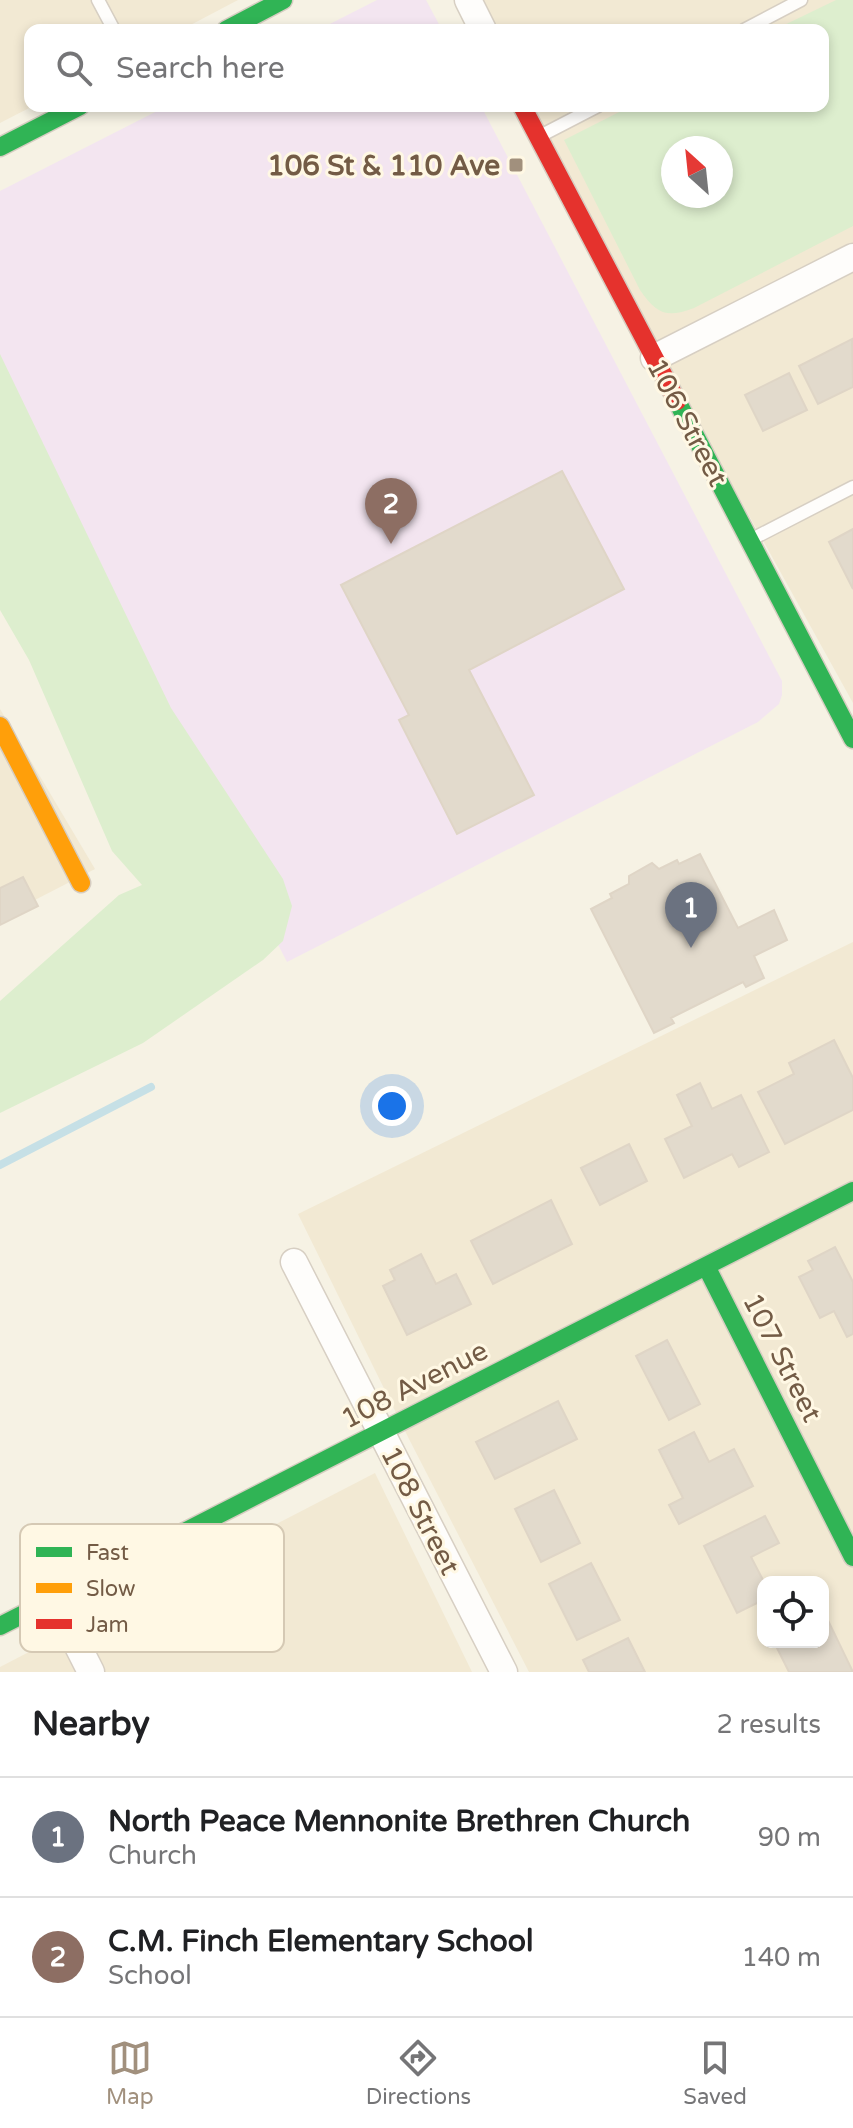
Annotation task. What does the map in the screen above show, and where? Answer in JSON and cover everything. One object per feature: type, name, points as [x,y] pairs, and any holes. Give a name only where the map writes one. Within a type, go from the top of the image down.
[{"type":"street","points":[[237,24],[283,0]]},
{"type":"street","points":[[468,0],[480,24]]},
{"type":"street","points":[[0,147],[68,112]]},
{"type":"street","name":"106 Street","points":[[525,112],[751,540],[846,707],[853,739]]},
{"type":"street","points":[[654,358],[853,257]]},
{"type":"street","points":[[0,726],[81,883]]},
{"type":"street","name":"108 Avenue","points":[[200,1524],[853,1191]]},
{"type":"street","name":"108 Street","points":[[294,1262],[504,1672]]},
{"type":"street","name":"107 Street","points":[[707,1268],[853,1557]]},
{"type":"street","name":"108 Avenue","points":[[0,1626],[20,1616]]},
{"type":"street","points":[[81,1652],[91,1672]]},
{"type":"lane","points":[[98,0],[111,24]]},
{"type":"lane","points":[[755,24],[801,0]]},
{"type":"lane","points":[[537,137],[586,112]]},
{"type":"lane","points":[[751,540],[853,487]]},
{"type":"shaded area","points":[[0,0],[238,0],[192,24],[24,24],[24,111],[0,123]]},
{"type":"shaded area","points":[[377,0],[426,0],[439,24],[330,24]]},
{"type":"shaded area","points":[[468,0],[853,0],[853,703],[525,112],[829,112],[829,24],[480,24]]},
{"type":"shaded area","points":[[155,112],[484,112],[782,681],[779,704],[758,722],[287,962],[0,407],[0,191]]},
{"type":"shaded area","points":[[0,709],[95,869],[0,918]]},
{"type":"shaded area","points":[[853,942],[853,1672],[529,1672],[298,1214]]},
{"type":"shaded area","points":[[375,1473],[472,1672],[0,1672],[0,1667],[29,1652],[284,1652],[284,1524],[276,1524]]},
{"type":"green space","points":[[836,0],[853,0],[853,226],[694,308],[676,313],[662,312],[640,290],[564,140],[619,112],[829,112],[829,24],[786,24]]},
{"type":"green space","points":[[0,354],[171,708],[283,879],[292,906],[283,941],[263,960],[143,1043],[0,1113],[0,1001],[119,895],[142,885],[112,851],[29,660],[0,610]]},
{"type":"building","points":[[852,339],[853,387],[818,404],[799,366]]},
{"type":"building","points":[[789,373],[807,410],[763,431],[745,395]]},
{"type":"building","points":[[562,471],[624,589],[469,670],[534,795],[457,834],[399,720],[409,715],[341,585]]},
{"type":"building","points":[[853,529],[853,589],[829,542]]},
{"type":"building","points":[[700,854],[738,928],[774,910],[787,940],[754,956],[764,978],[746,987],[743,982],[671,1018],[674,1023],[654,1033],[591,909],[612,898],[610,894],[629,884],[629,876],[652,863],[659,869]]},
{"type":"building","points":[[23,877],[38,906],[0,925],[0,888]]},
{"type":"building","points":[[834,1040],[853,1078],[853,1110],[785,1144],[758,1092],[794,1074],[789,1063]]},
{"type":"building","points":[[700,1083],[712,1109],[741,1095],[769,1152],[739,1167],[732,1154],[684,1178],[665,1139],[692,1126],[677,1095]]},
{"type":"building","points":[[629,1144],[647,1181],[600,1205],[581,1168]]},
{"type":"building","points":[[551,1200],[572,1244],[493,1284],[471,1241]]},
{"type":"building","points":[[835,1247],[853,1282],[853,1334],[847,1337],[834,1311],[820,1318],[799,1277],[813,1270],[808,1261]]},
{"type":"building","points":[[421,1254],[436,1284],[456,1274],[471,1304],[407,1335],[383,1286],[395,1280],[390,1270]]},
{"type":"building","points":[[667,1340],[700,1404],[669,1420],[636,1356]]},
{"type":"building","points":[[558,1401],[577,1439],[495,1479],[476,1442]]},
{"type":"building","points":[[694,1432],[709,1462],[734,1449],[753,1486],[679,1524],[669,1505],[683,1498],[659,1450]]},
{"type":"building","points":[[554,1490],[580,1543],[541,1562],[515,1509]]},
{"type":"building","points":[[765,1516],[779,1543],[751,1557],[761,1576],[757,1576],[757,1603],[737,1613],[704,1546]]},
{"type":"building","points":[[591,1563],[620,1620],[577,1640],[549,1584]]},
{"type":"building","points":[[829,1622],[853,1672],[789,1672],[777,1648],[829,1648]]},
{"type":"building","points":[[628,1638],[645,1672],[589,1672],[583,1660]]},
{"type":"waterway","points":[[0,1165],[151,1087]]},
{"type":"traffic: fast","points":[[237,24],[283,0]]},
{"type":"traffic: fast","points":[[0,147],[68,112]]},
{"type":"traffic: fast","points":[[677,401],[853,739]]},
{"type":"traffic: fast","points":[[200,1524],[853,1191]]},
{"type":"traffic: fast","points":[[707,1268],[853,1557]]},
{"type":"traffic: fast","points":[[0,1626],[20,1616]]},
{"type":"traffic: slow","points":[[0,726],[81,883]]},
{"type":"traffic: jam","points":[[525,112],[677,401]]},
{"type":"place","name":"106 St & 110 Ave","points":[[516,165]]},
{"type":"place","name":"C.M. Finch Elementary School","points":[[391,544]]},
{"type":"place","name":"North Peace Mennonite Brethren Church","points":[[691,948]]}]
